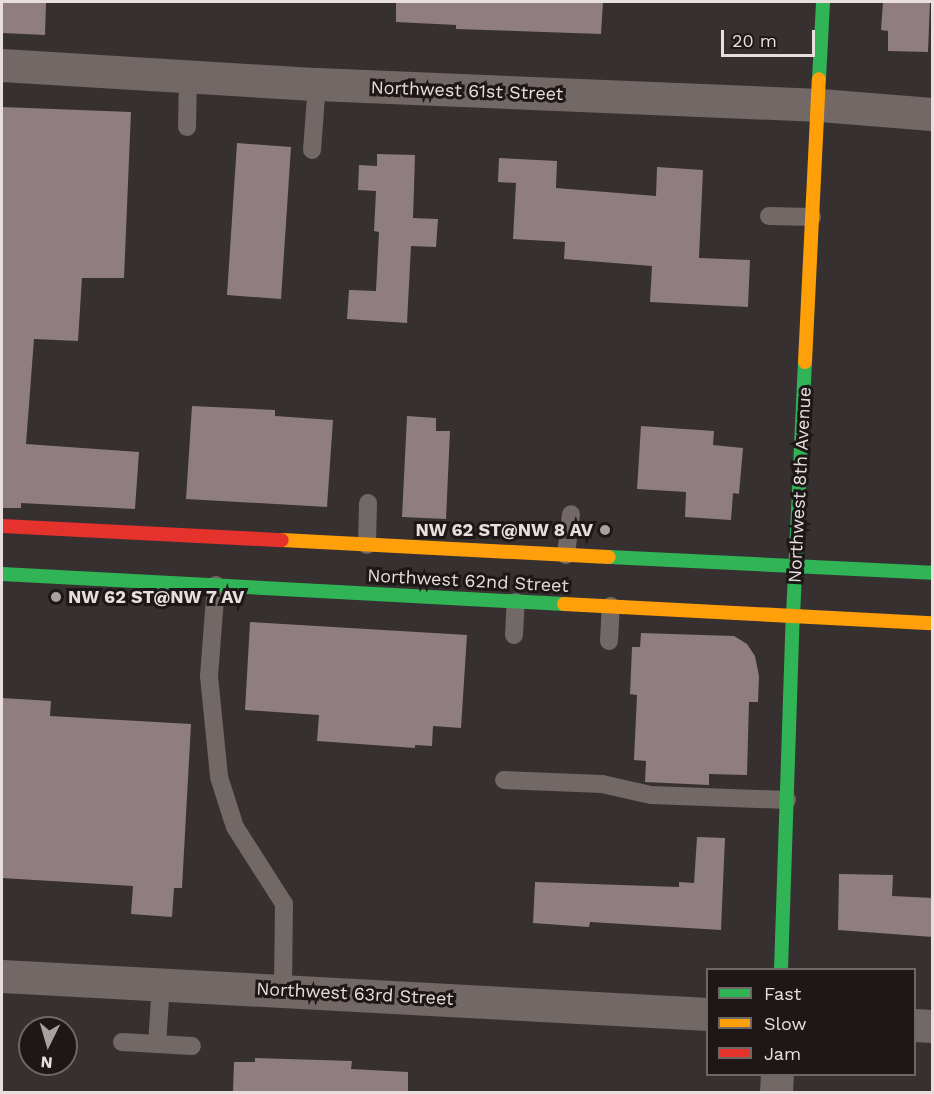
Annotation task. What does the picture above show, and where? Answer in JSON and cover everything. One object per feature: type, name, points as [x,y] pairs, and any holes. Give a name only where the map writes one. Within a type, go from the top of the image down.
[{"type":"main road","name":"Northwest 8th Avenue","points":[[781,968],[793,616],[824,2]]},
{"type":"main road","name":"Northwest 62nd Street","points":[[2,526],[796,568],[933,573]]},
{"type":"main road","name":"Northwest 62nd Street","points":[[2,574],[933,623]]},
{"type":"street","name":"Northwest 61st Street","points":[[2,65],[317,84],[820,105],[933,114]]},
{"type":"street","name":"Northwest 63rd Street","points":[[2,976],[706,1014]]},
{"type":"street","points":[[916,1025],[933,1026]]},
{"type":"street","points":[[776,1092],[777,1076]]},
{"type":"lane","points":[[187,127],[188,76]]},
{"type":"lane","points":[[312,150],[317,84]]},
{"type":"lane","points":[[769,216],[812,217]]},
{"type":"lane","points":[[367,545],[368,503]]},
{"type":"lane","points":[[566,555],[571,514]]},
{"type":"lane","points":[[216,585],[209,676],[219,777],[235,826],[284,904],[283,990]]},
{"type":"lane","points":[[514,635],[516,602]]},
{"type":"lane","points":[[609,641],[611,606]]},
{"type":"lane","points":[[504,780],[602,784],[651,795],[787,800]]},
{"type":"lane","points":[[157,1044],[161,983]]},
{"type":"lane","points":[[122,1042],[192,1046]]},
{"type":"building","points":[[2,2],[46,2],[45,35],[2,33]]},
{"type":"building","points":[[396,2],[603,2],[601,34],[456,29],[456,25],[396,22]]},
{"type":"building","points":[[883,2],[930,2],[928,52],[888,51],[888,31],[881,30]]},
{"type":"building","points":[[2,107],[131,112],[124,278],[82,278],[78,341],[34,339],[26,444],[139,452],[135,509],[21,503],[21,508],[2,508]]},
{"type":"building","points":[[237,143],[291,147],[281,299],[227,295]]},
{"type":"building","points":[[377,154],[415,155],[413,218],[438,219],[436,247],[411,246],[407,323],[347,319],[349,290],[376,291],[379,232],[374,231],[376,191],[358,190],[359,165],[377,166]]},
{"type":"building","points":[[499,158],[557,161],[556,188],[656,196],[657,167],[703,170],[699,258],[750,260],[748,307],[650,302],[652,266],[564,259],[565,242],[513,239],[516,183],[498,182]]},
{"type":"building","points":[[192,406],[275,410],[275,416],[333,420],[327,507],[186,499]]},
{"type":"building","points":[[407,416],[436,418],[436,431],[450,431],[446,519],[402,517]]},
{"type":"building","points":[[641,426],[714,431],[713,445],[743,448],[739,494],[733,493],[731,520],[685,517],[686,492],[637,489]]},
{"type":"building","points":[[250,622],[467,635],[461,728],[433,726],[432,746],[415,745],[415,748],[317,741],[319,715],[245,710]]},
{"type":"building","points":[[641,633],[734,636],[747,644],[755,656],[759,676],[758,702],[749,702],[747,775],[709,774],[709,785],[645,782],[646,761],[634,760],[637,695],[630,694],[632,647],[640,647]]},
{"type":"building","points":[[2,698],[51,701],[50,716],[191,724],[182,888],[174,888],[172,917],[131,914],[133,886],[2,878]]},
{"type":"building","points":[[697,837],[725,838],[721,930],[590,922],[589,927],[533,923],[535,882],[679,887],[679,882],[694,883]]},
{"type":"building","points":[[839,874],[893,875],[892,896],[933,898],[933,937],[838,930]]},
{"type":"building","points":[[255,1058],[352,1061],[351,1069],[408,1072],[408,1092],[233,1092],[234,1062],[255,1062]]},
{"type":"traffic: fast","points":[[819,79],[823,2]]},
{"type":"traffic: fast","points":[[781,968],[793,616],[805,362]]},
{"type":"traffic: fast","points":[[609,557],[932,573]]},
{"type":"traffic: fast","points":[[2,574],[564,604]]},
{"type":"traffic: slow","points":[[805,362],[819,79]]},
{"type":"traffic: slow","points":[[282,540],[609,557]]},
{"type":"traffic: slow","points":[[564,604],[932,623]]},
{"type":"traffic: jam","points":[[2,526],[282,540]]},
{"type":"place","name":"NW 62 ST@NW 8 AV","points":[[605,530]]},
{"type":"place","name":"NW 62 ST@NW 7 AV","points":[[56,597]]}]
